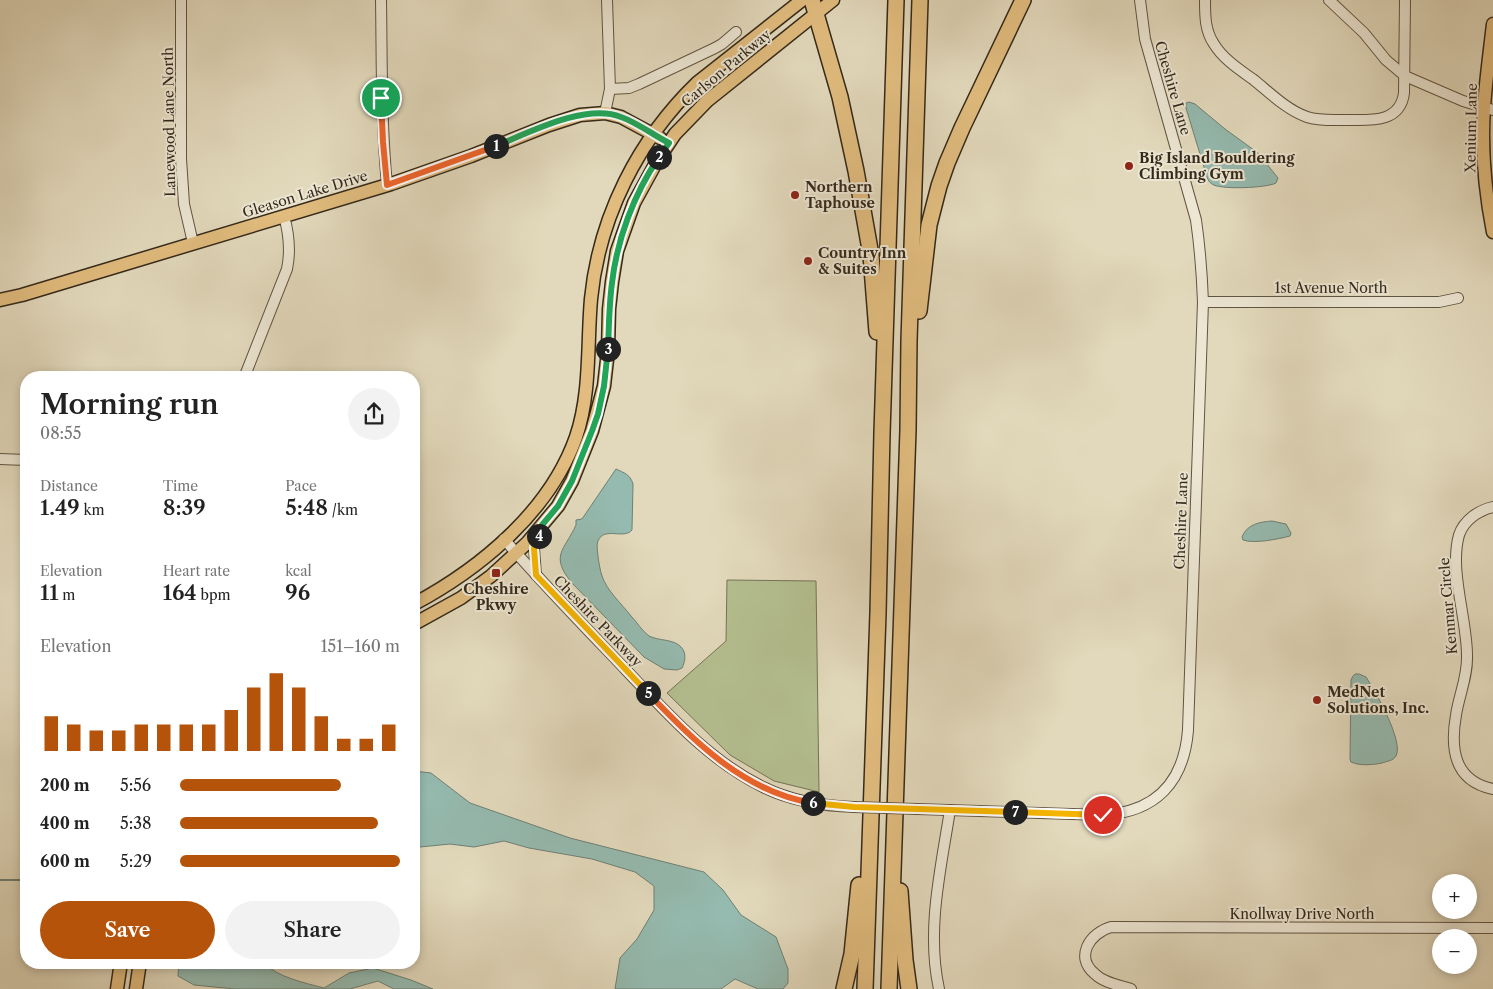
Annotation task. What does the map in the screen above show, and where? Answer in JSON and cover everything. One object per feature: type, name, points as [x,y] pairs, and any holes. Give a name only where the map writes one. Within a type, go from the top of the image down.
[{"type":"highway","points":[[865,989],[896,0]]},
{"type":"highway","points":[[889,989],[920,0]]},
{"type":"highway","points":[[908,430],[925,257],[934,204],[950,155],[1023,0]]},
{"type":"highway","points":[[814,7],[847,128],[871,255],[879,355],[882,433]]},
{"type":"highway","points":[[895,821],[905,960],[909,989]]},
{"type":"highway","points":[[844,989],[852,954],[860,865],[870,830]]},
{"type":"main road","name":"Carlson Parkway","points":[[420,601],[481,561],[527,517],[554,483],[564,465],[576,436],[584,406],[592,299],[600,248],[620,191],[637,158],[673,108],[697,83],[802,0]]},
{"type":"main road","name":"Carlson Parkway","points":[[420,621],[472,591],[491,576],[527,544],[558,506],[566,493],[598,414],[606,374],[609,309],[618,251],[634,203],[648,175],[669,143],[707,101],[814,7],[833,0]]},
{"type":"main road","name":"Xenium Lane","points":[[1493,24],[1485,181],[1493,232]]},
{"type":"main road","name":"Gleason Lake Drive","points":[[0,300],[387,185],[580,115],[605,113],[621,117],[669,143]]},
{"type":"main road","points":[[117,989],[120,969]]},
{"type":"main road","points":[[136,989],[139,969]]},
{"type":"main road","points":[[139,969],[141,989]]},
{"type":"street","name":"Lanewood Lane North","points":[[181,0],[181,160],[184,204],[193,243]]},
{"type":"street","points":[[381,0],[381,107],[387,185]]},
{"type":"street","points":[[605,113],[610,89],[607,0]]},
{"type":"street","name":"Cheshire Lane","points":[[917,808],[1119,814],[1140,807],[1158,796],[1177,774],[1183,762],[1188,730],[1202,302],[1200,247],[1196,220],[1145,39],[1140,0]]},
{"type":"street","points":[[1205,0],[1205,18],[1209,34],[1220,53],[1289,108],[1308,118],[1325,120],[1377,120],[1390,115],[1399,107],[1403,100],[1405,76],[1405,0]]},
{"type":"street","points":[[1329,0],[1364,33],[1386,60],[1405,76],[1455,98],[1489,108]]},
{"type":"street","points":[[610,89],[629,88],[659,75],[715,48],[736,32]]},
{"type":"street","points":[[247,371],[287,269],[290,244],[284,216]]},
{"type":"street","name":"1st Avenue North","points":[[1202,302],[1439,302],[1458,298]]},
{"type":"street","points":[[0,459],[20,460]]},
{"type":"street","name":"Kenmar Circle","points":[[1493,507],[1482,510],[1468,522],[1460,533],[1457,549],[1458,578],[1468,657],[1464,685],[1456,714],[1454,738],[1456,759],[1461,769],[1478,786],[1493,789]]},
{"type":"street","points":[[536,575],[534,548],[542,525]]},
{"type":"street","name":"Cheshire Parkway","points":[[504,539],[686,733],[728,767],[765,788],[814,804],[917,808]]},
{"type":"street","points":[[939,989],[935,961],[935,914],[950,810]]},
{"type":"street","name":"Knollway Drive North","points":[[1131,989],[1106,981],[1096,976],[1090,970],[1086,952],[1088,944],[1092,937],[1102,929],[1111,926],[1493,928]]},
{"type":"green space","points":[[727,580],[816,581],[819,792],[774,781],[730,755],[667,693],[726,641]]},
{"type":"water","points":[[1186,103],[1195,104],[1258,153],[1278,178],[1276,183],[1243,188],[1212,184],[1208,180],[1186,108]]},
{"type":"water","points":[[616,469],[628,476],[633,484],[632,530],[624,534],[605,534],[598,541],[597,547],[601,574],[611,592],[646,634],[653,638],[678,644],[683,649],[685,655],[684,663],[682,668],[677,670],[664,669],[644,657],[571,582],[561,565],[561,553],[576,525],[576,520],[582,519]]},
{"type":"water","points":[[1272,521],[1286,524],[1291,533],[1290,536],[1273,540],[1243,540],[1244,533],[1251,526]]},
{"type":"water","points":[[1355,674],[1366,677],[1387,716],[1396,739],[1396,756],[1392,760],[1370,765],[1351,762],[1351,680]]},
{"type":"water","points":[[420,772],[431,773],[470,803],[570,838],[704,872],[723,890],[741,915],[776,937],[788,969],[788,983],[783,989],[758,989],[735,979],[721,989],[615,989],[620,958],[637,939],[654,910],[654,886],[635,872],[592,859],[529,848],[504,841],[474,847],[450,844],[420,847]]},
{"type":"water","points":[[178,969],[272,969],[300,982],[324,988],[349,973],[376,969],[433,989],[394,989],[378,981],[350,989],[235,989],[194,985],[178,976]]},
{"type":"waterway","points":[[0,880],[20,880]]},
{"type":"place","name":"Big Island Bouldering Climbing Gym","points":[[1129,166]]},
{"type":"place","name":"Northern Taphouse","points":[[795,195]]},
{"type":"place","name":"Country Inn & Suites","points":[[808,261]]},
{"type":"place","name":"Cheshire Pkwy","points":[[496,573]]},
{"type":"place","name":"MedNet Solutions, Inc.","points":[[1317,700]]},
{"type":"route","points":[[381,98],[387,185],[471,156],[549,125],[590,113],[605,113],[621,117],[669,143],[648,175],[634,203],[618,251],[609,309],[606,374],[598,414],[566,493],[542,525],[534,548],[534,554],[536,575],[686,733],[728,767],[746,778],[765,788],[808,803],[854,807],[1103,815]]}]
